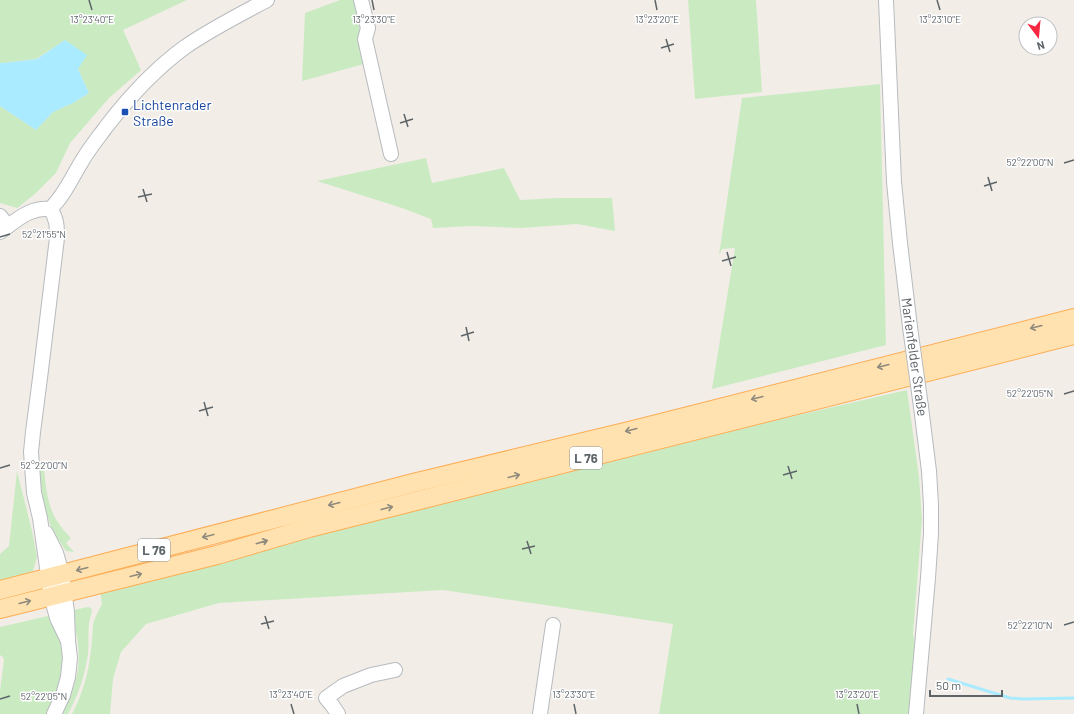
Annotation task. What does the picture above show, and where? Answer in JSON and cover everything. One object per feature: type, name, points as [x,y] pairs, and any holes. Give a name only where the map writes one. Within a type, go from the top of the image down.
[{"type":"main road","name":"L 76","points":[[0,590],[405,485],[644,427],[1074,318]]},
{"type":"main road","name":"L 76","points":[[0,609],[217,555],[309,528],[1074,335]]},
{"type":"street","points":[[50,209],[57,202],[82,159],[120,110],[148,78],[199,38],[267,0]]},
{"type":"street","points":[[362,0],[368,28],[365,39],[391,154]]},
{"type":"street","name":"Marienfelder Straße","points":[[886,0],[894,182],[910,327],[921,407],[931,505],[928,578],[916,714]]},
{"type":"street","points":[[3,225],[33,210],[43,208],[50,209],[54,214],[56,223],[57,238],[32,432],[31,452],[34,493],[55,576],[58,594],[57,618],[68,641],[70,658],[68,677],[63,695],[54,714]]},
{"type":"street","points":[[540,714],[553,626]]},
{"type":"street","points":[[338,714],[326,698],[343,686],[371,675],[395,670]]},
{"type":"green space","points":[[0,0],[187,0],[123,30],[141,70],[109,98],[70,143],[56,173],[36,193],[17,208],[0,203],[0,106],[36,130],[53,112],[73,103],[89,93],[65,40],[36,59],[0,63]]},
{"type":"green space","points":[[340,0],[356,0],[364,64],[302,81],[305,13]]},
{"type":"green space","points":[[688,0],[756,0],[762,92],[695,99]]},
{"type":"green space","points":[[880,84],[886,345],[712,389],[735,248],[722,249],[719,255],[742,98]]},
{"type":"green space","points":[[426,158],[432,183],[504,168],[520,200],[612,198],[615,231],[577,224],[521,228],[472,226],[433,228],[431,219],[402,208],[317,181]]},
{"type":"green space","points":[[907,390],[919,477],[922,519],[913,634],[916,648],[910,714],[659,714],[673,624],[443,590],[219,603],[146,624],[121,652],[113,679],[110,714],[72,714],[82,692],[88,670],[93,624],[102,604],[100,590],[781,419]]},
{"type":"green space","points":[[44,465],[46,486],[51,508],[57,521],[71,538],[66,543],[74,552],[66,551],[52,530],[44,505],[38,466]]},
{"type":"green space","points":[[17,471],[37,557],[33,571],[14,580],[0,583],[0,554],[9,546]]},
{"type":"green space","points":[[88,607],[91,608],[92,611],[89,623],[88,654],[85,670],[72,707],[68,714],[62,714],[76,681],[78,664],[79,654],[74,610]]},
{"type":"green space","points":[[48,616],[57,633],[61,645],[62,655],[62,665],[58,686],[51,706],[47,714],[0,714],[0,691],[4,660],[0,655],[0,627]]},
{"type":"water","points":[[65,40],[87,55],[78,69],[89,93],[73,103],[53,112],[36,130],[0,106],[0,63],[37,59]]},
{"type":"waterway","points":[[948,679],[1010,698],[1074,698]]},
{"type":"place","name":"Lichtenrader Straße","points":[[125,112]]}]
